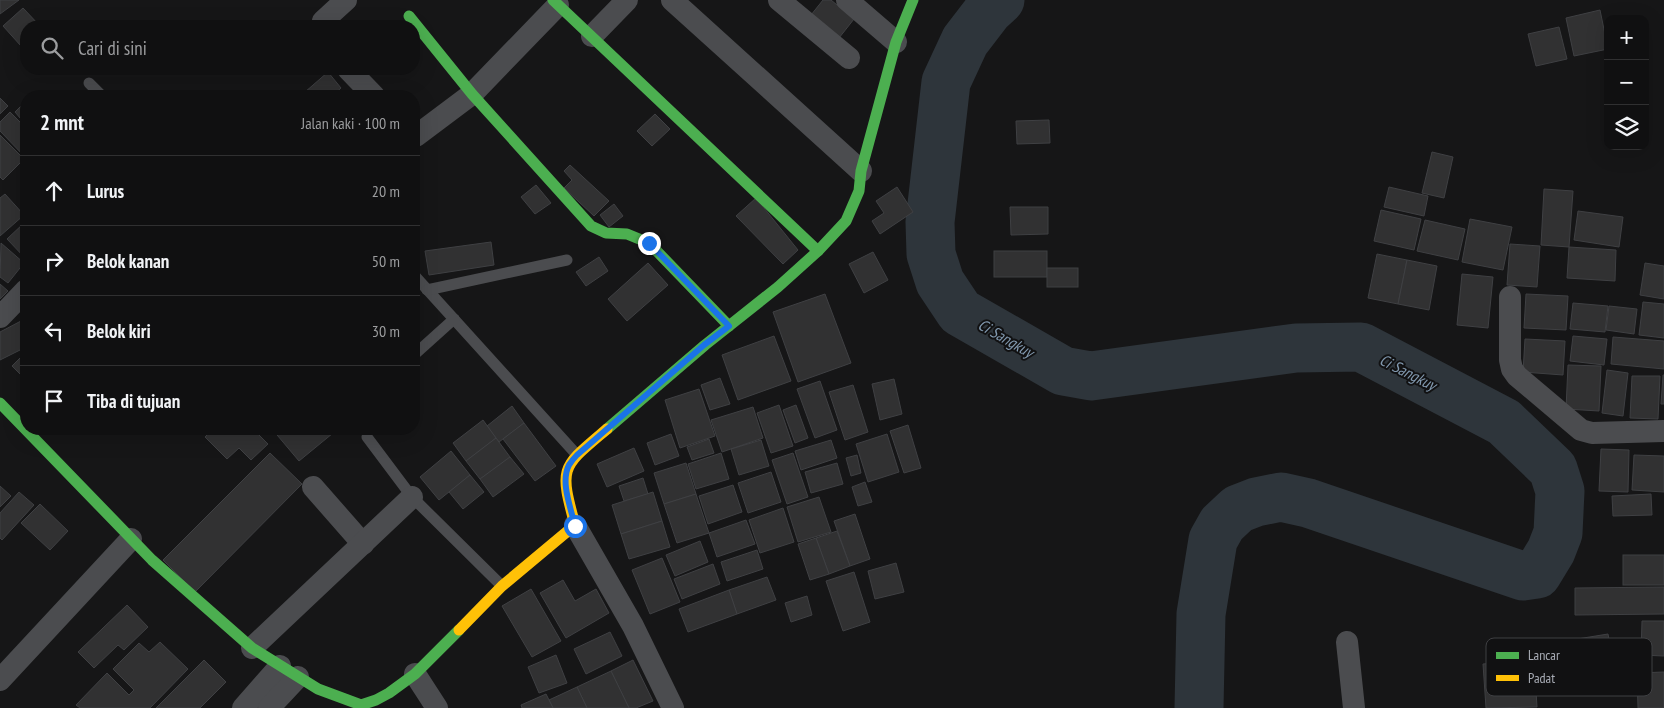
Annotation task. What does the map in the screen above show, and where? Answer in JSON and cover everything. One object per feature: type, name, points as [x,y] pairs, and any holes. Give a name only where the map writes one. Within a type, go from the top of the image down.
[{"type":"street","points":[[324,20],[346,0]]},
{"type":"street","points":[[592,36],[627,0]]},
{"type":"street","points":[[672,0],[861,171]]},
{"type":"street","points":[[779,0],[849,58]]},
{"type":"street","points":[[847,0],[896,42]]},
{"type":"street","points":[[673,708],[633,626],[575,526],[566,479],[569,464],[704,345],[778,288],[818,251],[846,221],[859,191],[861,171],[896,42],[913,0]]},
{"type":"street","points":[[420,133],[472,94],[555,2],[818,251]]},
{"type":"street","points":[[409,16],[412,20]]},
{"type":"street","points":[[420,30],[472,94],[591,226],[606,233],[626,234],[649,243],[729,326]]},
{"type":"street","points":[[354,75],[368,90]]},
{"type":"street","points":[[0,317],[20,296]]},
{"type":"street","points":[[1510,297],[1510,360],[1512,370],[1517,376],[1582,430],[1592,433],[1664,431]]},
{"type":"street","points":[[0,403],[20,424]]},
{"type":"street","points":[[31,435],[152,560],[252,648],[318,688],[362,706],[376,700],[415,674],[502,586],[575,526]]},
{"type":"street","points":[[313,486],[363,544]]},
{"type":"street","points":[[252,648],[412,496]]},
{"type":"street","points":[[0,680],[131,539]]},
{"type":"street","points":[[1348,642],[1354,708]]},
{"type":"street","points":[[243,708],[289,671]]},
{"type":"street","points":[[269,708],[289,671]]},
{"type":"street","points":[[415,674],[436,708]]},
{"type":"lane","points":[[89,82],[96,90]]},
{"type":"lane","points":[[427,290],[567,260]]},
{"type":"lane","points":[[420,282],[577,455]]},
{"type":"lane","points":[[420,350],[454,319]]},
{"type":"lane","points":[[367,437],[412,496],[502,586]]},
{"type":"building","points":[[0,0],[19,0],[0,14]]},
{"type":"building","points":[[823,0],[831,0],[854,19],[839,38],[811,15]]},
{"type":"building","points":[[23,8],[34,20],[20,20],[20,45],[3,26]]},
{"type":"building","points":[[1600,10],[1604,30],[1604,50],[1574,56],[1566,18]]},
{"type":"building","points":[[1559,27],[1567,59],[1536,66],[1528,34]]},
{"type":"building","points":[[325,75],[330,75],[341,88],[339,90],[307,90]]},
{"type":"building","points":[[0,98],[8,106],[0,114]]},
{"type":"building","points":[[20,107],[20,118],[15,112]]},
{"type":"building","points":[[10,112],[20,122],[20,152],[0,131],[0,122]]},
{"type":"building","points":[[655,114],[670,129],[652,146],[637,131]]},
{"type":"building","points":[[1049,120],[1050,143],[1017,144],[1016,121]]},
{"type":"building","points":[[0,135],[20,155],[20,163],[3,180],[0,177]]},
{"type":"building","points":[[1432,152],[1453,157],[1444,198],[1422,193]]},
{"type":"building","points":[[570,165],[609,201],[594,216],[564,188],[572,180],[564,171]]},
{"type":"building","points":[[536,185],[551,203],[535,214],[521,197]]},
{"type":"building","points":[[897,187],[913,212],[880,234],[872,221],[884,213],[876,201]]},
{"type":"building","points":[[1389,187],[1428,196],[1424,216],[1384,207]]},
{"type":"building","points":[[1544,189],[1573,191],[1569,247],[1541,245]]},
{"type":"building","points":[[5,194],[20,211],[20,218],[0,236],[0,198]]},
{"type":"building","points":[[756,198],[798,250],[783,264],[736,216]]},
{"type":"building","points":[[614,204],[623,216],[609,227],[600,215]]},
{"type":"building","points":[[1010,207],[1048,207],[1048,234],[1011,235]]},
{"type":"building","points":[[1381,210],[1421,219],[1414,250],[1374,241]]},
{"type":"building","points":[[1578,211],[1623,217],[1619,247],[1574,240]]},
{"type":"building","points":[[1470,219],[1512,227],[1503,270],[1462,262]]},
{"type":"building","points":[[1425,220],[1465,229],[1458,260],[1417,251]]},
{"type":"building","points":[[20,227],[20,253],[7,239]]},
{"type":"building","points":[[491,242],[494,265],[429,275],[425,251]]},
{"type":"building","points":[[1,243],[20,260],[20,268],[8,283],[0,277]]},
{"type":"building","points":[[1510,244],[1540,246],[1537,287],[1507,285]]},
{"type":"building","points":[[1569,247],[1616,250],[1615,281],[1567,278]]},
{"type":"building","points":[[994,251],[1047,251],[1047,277],[994,277]]},
{"type":"building","points":[[873,252],[888,280],[864,293],[849,264]]},
{"type":"building","points":[[1377,254],[1407,260],[1398,304],[1368,298]]},
{"type":"building","points":[[599,257],[608,271],[586,286],[576,272]]},
{"type":"building","points":[[1407,260],[1437,266],[1429,310],[1398,304]]},
{"type":"building","points":[[648,263],[668,285],[627,321],[608,299]]},
{"type":"building","points":[[1645,263],[1664,266],[1664,299],[1640,295]]},
{"type":"building","points":[[1047,268],[1078,268],[1078,287],[1047,287]]},
{"type":"building","points":[[1462,274],[1493,277],[1488,328],[1457,325]]},
{"type":"building","points":[[0,284],[8,291],[0,299]]},
{"type":"building","points":[[825,294],[851,363],[798,382],[773,312]]},
{"type":"building","points":[[1526,294],[1568,296],[1566,330],[1524,328]]},
{"type":"building","points":[[1643,302],[1664,304],[1664,338],[1639,335]]},
{"type":"building","points":[[1573,303],[1608,306],[1605,332],[1570,329]]},
{"type":"building","points":[[1609,306],[1637,309],[1634,334],[1606,330]]},
{"type":"building","points":[[20,322],[20,350],[0,360],[0,332]]},
{"type":"building","points":[[774,336],[791,381],[738,400],[722,355]]},
{"type":"building","points":[[1573,336],[1607,339],[1604,365],[1570,361]]},
{"type":"building","points":[[1613,337],[1664,341],[1664,369],[1611,364]]},
{"type":"building","points":[[1525,339],[1565,341],[1563,375],[1523,372]]},
{"type":"building","points":[[20,358],[20,374],[12,366]]},
{"type":"building","points":[[1568,365],[1601,366],[1599,411],[1566,409]]},
{"type":"building","points":[[1607,370],[1628,373],[1623,416],[1602,413]]},
{"type":"building","points":[[1663,375],[1664,404],[1661,404]]},
{"type":"building","points":[[1632,376],[1660,376],[1658,419],[1630,418]]},
{"type":"building","points":[[720,378],[730,404],[710,410],[701,385]]},
{"type":"building","points":[[894,379],[902,414],[880,420],[872,384]]},
{"type":"building","points":[[820,381],[837,430],[815,438],[797,389]]},
{"type":"building","points":[[853,385],[868,432],[845,440],[829,392]]},
{"type":"building","points":[[699,389],[715,436],[680,448],[665,400]]},
{"type":"building","points":[[779,405],[793,446],[771,453],[757,413]]},
{"type":"building","points":[[796,405],[808,438],[795,443],[783,410]]},
{"type":"building","points":[[512,406],[524,423],[499,442],[487,426]]},
{"type":"building","points":[[753,407],[763,438],[722,452],[711,420]]},
{"type":"building","points":[[483,420],[496,438],[466,461],[453,443]]},
{"type":"building","points":[[524,423],[556,466],[535,481],[503,439]]},
{"type":"building","points":[[908,425],[921,468],[904,473],[890,431]]},
{"type":"building","points":[[671,434],[679,456],[655,465],[647,443]]},
{"type":"building","points":[[887,434],[899,472],[868,482],[856,444]]},
{"type":"building","points":[[207,435],[259,435],[268,444],[251,460],[239,448],[227,459],[205,437]]},
{"type":"building","points":[[277,435],[331,435],[299,461]]},
{"type":"building","points":[[496,438],[510,457],[480,479],[466,461]]},
{"type":"building","points":[[709,439],[714,453],[692,460],[687,447]]},
{"type":"building","points":[[761,440],[769,466],[739,475],[731,449]]},
{"type":"building","points":[[831,440],[837,458],[801,470],[795,451]]},
{"type":"building","points":[[634,448],[644,471],[607,487],[597,464]]},
{"type":"building","points":[[1601,449],[1629,450],[1628,492],[1599,491]]},
{"type":"building","points":[[451,451],[470,475],[439,500],[420,477]]},
{"type":"building","points":[[270,453],[302,484],[195,592],[163,560]]},
{"type":"building","points":[[721,453],[729,479],[696,489],[688,464]]},
{"type":"building","points":[[793,453],[808,497],[787,504],[772,460]]},
{"type":"building","points":[[857,455],[861,473],[851,476],[846,458]]},
{"type":"building","points":[[1634,455],[1664,456],[1664,492],[1632,490]]},
{"type":"building","points":[[510,457],[524,474],[493,497],[480,479]]},
{"type":"building","points":[[686,463],[696,494],[664,504],[654,473]]},
{"type":"building","points":[[837,463],[843,484],[811,493],[805,472]]},
{"type":"building","points":[[771,472],[781,502],[748,513],[738,483]]},
{"type":"building","points":[[470,475],[484,492],[463,509],[449,492]]},
{"type":"building","points":[[643,478],[648,494],[624,501],[619,486]]},
{"type":"building","points":[[865,482],[872,502],[858,506],[852,487]]},
{"type":"building","points":[[733,485],[742,512],[708,524],[699,496]]},
{"type":"building","points":[[0,486],[11,496],[0,507]]},
{"type":"building","points":[[19,492],[34,505],[2,540],[0,538],[0,513]]},
{"type":"building","points":[[653,492],[662,521],[621,534],[612,505]]},
{"type":"building","points":[[696,494],[709,533],[677,543],[664,504]]},
{"type":"building","points":[[1651,494],[1652,515],[1613,516],[1612,496]]},
{"type":"building","points":[[819,497],[831,532],[798,542],[787,507]]},
{"type":"building","points":[[40,504],[68,531],[50,550],[21,523]]},
{"type":"building","points":[[783,508],[794,542],[760,553],[749,520]]},
{"type":"building","points":[[855,514],[870,559],[850,566],[834,521]]},
{"type":"building","points":[[746,520],[755,544],[717,557],[709,533]]},
{"type":"building","points":[[662,521],[670,547],[629,559],[621,534]]},
{"type":"building","points":[[837,531],[850,566],[829,574],[816,538]]},
{"type":"building","points":[[816,538],[829,574],[810,580],[798,544]]},
{"type":"building","points":[[700,541],[708,562],[675,576],[666,555]]},
{"type":"building","points":[[757,550],[763,569],[727,581],[721,562]]},
{"type":"building","points":[[1623,555],[1664,555],[1664,585],[1623,585]]},
{"type":"building","points":[[662,558],[680,602],[650,614],[632,570]]},
{"type":"building","points":[[896,563],[904,592],[875,599],[868,571]]},
{"type":"building","points":[[713,564],[720,584],[682,599],[674,579]]},
{"type":"building","points":[[854,572],[870,622],[843,631],[826,581]]},
{"type":"building","points":[[767,577],[776,600],[737,614],[729,590]]},
{"type":"building","points":[[563,580],[575,601],[596,589],[609,613],[566,638],[540,593]]},
{"type":"building","points":[[1664,587],[1664,614],[1575,615],[1575,588]]},
{"type":"building","points":[[531,589],[561,641],[532,657],[502,606]]},
{"type":"building","points":[[729,590],[737,614],[688,632],[679,609]]},
{"type":"building","points":[[807,596],[812,615],[791,622],[785,603]]},
{"type":"building","points":[[127,605],[148,627],[124,650],[118,645],[94,668],[78,652]]},
{"type":"building","points":[[1642,621],[1664,621],[1664,656],[1652,655],[1652,638],[1642,638]]},
{"type":"building","points":[[610,632],[622,656],[586,674],[574,649]]},
{"type":"building","points":[[1608,634],[1609,638],[1583,638]]},
{"type":"building","points":[[160,642],[188,669],[150,708],[80,708],[76,705],[107,673],[129,695],[134,690],[113,669],[139,643],[149,652]]},
{"type":"building","points":[[556,655],[567,683],[539,693],[528,667]]},
{"type":"building","points":[[204,660],[226,682],[200,708],[156,708]]},
{"type":"building","points":[[633,660],[653,701],[636,708],[629,708],[611,671]]},
{"type":"building","points":[[1483,664],[1486,664],[1486,696],[1536,696],[1537,707],[1486,708]]},
{"type":"building","points":[[611,671],[629,708],[587,708],[577,687]]},
{"type":"building","points":[[1652,672],[1664,672],[1664,708],[1638,708],[1638,696],[1652,696]]},
{"type":"building","points":[[577,687],[587,708],[553,708],[549,700]]},
{"type":"building","points":[[546,694],[553,708],[522,708],[521,705]]},
{"type":"waterway","name":"Ci Sangkuy","points":[[1000,0],[988,11],[965,41],[946,82],[930,222],[931,254],[940,282],[960,312],[1063,371],[1091,376],[1296,348],[1361,347],[1504,422],[1553,469],[1560,491],[1558,533],[1551,551],[1537,574],[1523,576],[1308,503],[1281,497],[1256,502],[1238,509],[1222,524],[1213,540],[1201,614],[1199,708]]},
{"type":"traffic: fast","points":[[553,0],[818,251]]},
{"type":"traffic: fast","points":[[607,429],[705,345],[778,287],[818,251],[846,221],[859,191],[861,171],[896,42],[913,0]]},
{"type":"traffic: fast","points":[[409,16],[412,20]]},
{"type":"traffic: fast","points":[[420,30],[472,94],[591,226],[606,233],[627,234],[649,243],[729,326]]},
{"type":"traffic: fast","points":[[0,403],[20,424]]},
{"type":"traffic: fast","points":[[31,435],[152,560],[252,648],[318,689],[361,705],[376,700],[415,674],[459,630]]},
{"type":"traffic: slow","points":[[459,630],[502,586],[575,525],[567,491],[566,479],[568,469],[580,452],[607,429]]},
{"type":"route","points":[[575,526],[566,485],[566,474],[569,464],[704,345],[729,326],[649,243]]}]
